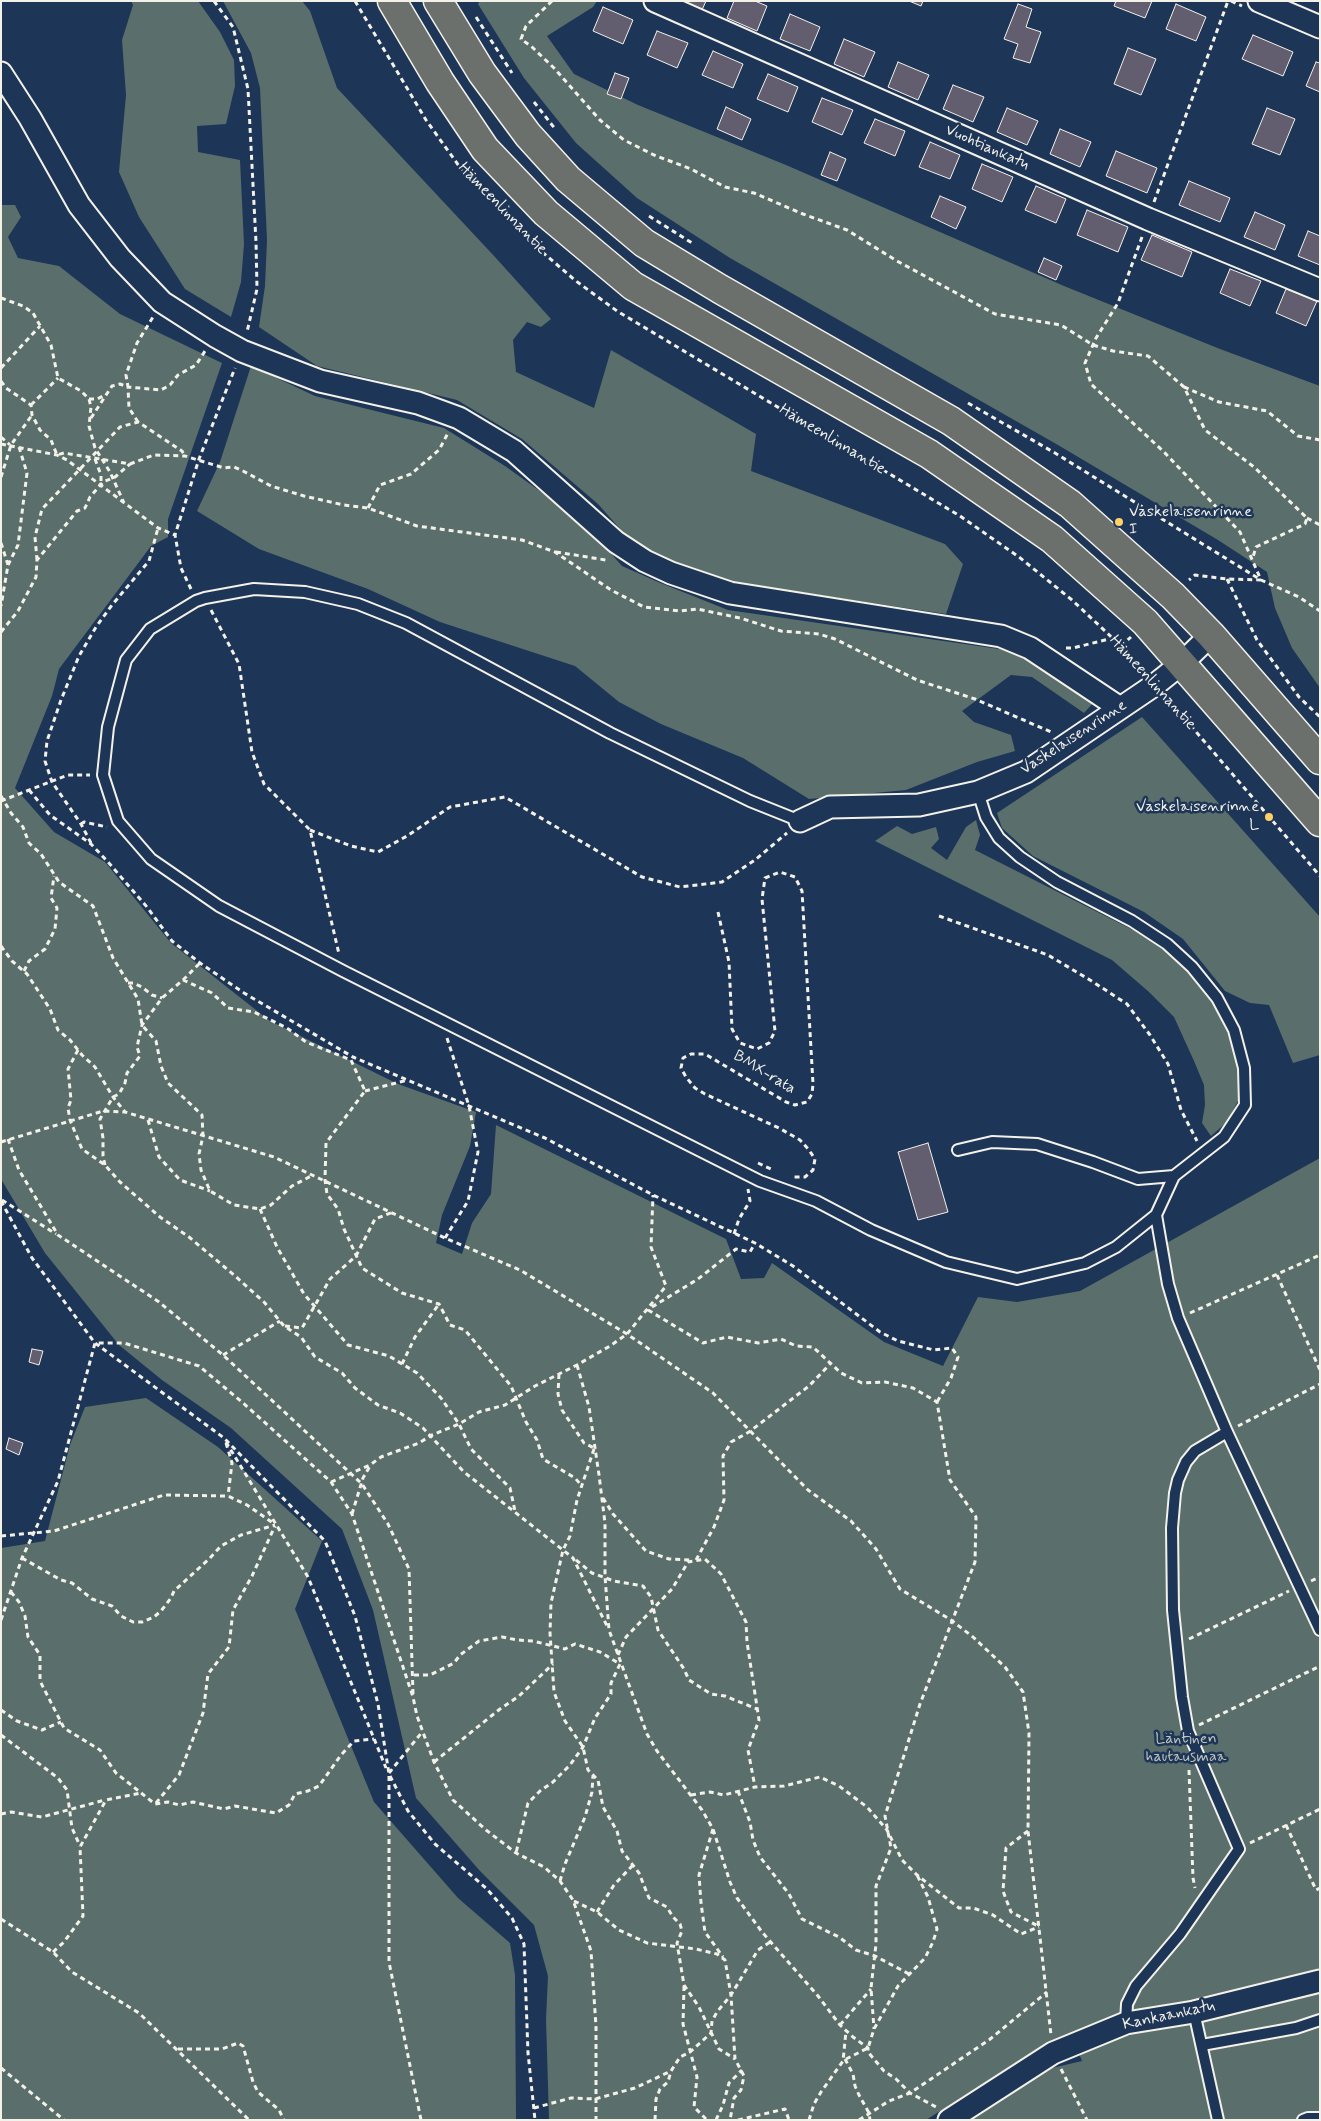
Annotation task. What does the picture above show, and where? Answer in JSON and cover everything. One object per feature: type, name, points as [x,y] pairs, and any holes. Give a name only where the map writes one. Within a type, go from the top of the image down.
[{"type":"main road","name":"Hämeenlinnantie","points":[[392,1],[440,82],[485,149],[546,213],[633,286],[929,454],[1052,539],[1145,622],[1320,822]]},
{"type":"main road","points":[[438,1],[482,73],[528,135],[568,179],[644,243],[720,289],[951,421],[1070,504],[1174,596],[1211,634],[1320,760]]},
{"type":"street","name":"Vuohtiankatu","points":[[655,1],[1148,219],[1320,290]]},
{"type":"street","points":[[1259,1],[1320,27]]},
{"type":"street","points":[[1,73],[30,118],[79,205],[120,258],[162,302],[215,336],[242,351],[320,381],[418,403],[458,418],[514,451],[616,542],[645,561],[672,573],[730,593],[1001,636],[1030,648],[1120,708]]},
{"type":"street","name":"Vaskelaisenrinne","points":[[800,821],[830,808],[919,805],[978,792],[1026,772],[1156,684],[1181,664],[1211,634]]},
{"type":"street","name":"Kankaankatu","points":[[943,2114],[1053,2054],[1126,2023],[1194,2012],[1320,1981]]},
{"type":"lane","points":[[800,821],[750,801],[610,733],[406,624],[358,604],[306,592],[254,589],[200,600],[150,629],[126,660],[108,728],[103,775],[118,821],[125,829],[152,859],[219,906],[343,971],[760,1181],[816,1201],[871,1230],[946,1262],[1017,1279],[1085,1263],[1116,1247],[1156,1216],[1174,1176],[1224,1137],[1245,1105],[1244,1068],[1234,1030],[1217,998],[1192,967],[1166,944],[1132,921],[1057,882],[1020,858],[998,838],[986,817],[978,792]]},
{"type":"lane","points":[[958,1150],[992,1142],[1037,1144],[1138,1179],[1174,1176]]},
{"type":"lane","points":[[1156,1216],[1168,1284],[1178,1318],[1227,1432],[1320,1630]]},
{"type":"lane","points":[[1126,2023],[1127,2004],[1136,1986],[1180,1934],[1239,1849],[1188,1731],[1173,1610],[1172,1528],[1175,1493],[1182,1470],[1190,1456],[1200,1446],[1227,1432]]},
{"type":"lane","points":[[1194,2012],[1218,2120]]},
{"type":"lane","points":[[1202,2045],[1296,2028],[1320,2020]]},
{"type":"lane","points":[[1303,2120],[1320,2118]]},
{"type":"path","points":[[214,1],[233,27],[248,89],[257,289],[242,351],[199,459],[175,536],[182,568],[239,664],[252,752],[264,784],[310,830],[352,846],[378,852],[407,836],[450,807],[505,797],[642,878],[680,887],[722,882],[755,860],[800,821]]},
{"type":"path","name":"Hämeenlinnantie","points":[[355,1],[426,120],[459,166],[533,244],[576,281],[618,312],[960,516],[1020,557],[1072,600],[1113,638],[1156,684],[1320,876]]},
{"type":"path","points":[[552,1],[526,26],[521,40],[532,47],[554,68],[600,120],[624,140],[725,187],[754,193],[847,230],[897,261],[995,314],[1061,326],[1093,345],[1114,351],[1148,356],[1184,386],[1219,402],[1267,411],[1298,436],[1320,440]]},
{"type":"path","points":[[1228,1],[1118,303],[1093,345],[1085,363],[1091,384],[1164,452],[1240,532],[1253,557],[1261,580]]},
{"type":"path","points":[[474,13],[513,75]]},
{"type":"path","points":[[530,97],[559,134]]},
{"type":"path","points":[[648,215],[696,246]]},
{"type":"path","points":[[1,298],[23,306],[33,313],[51,345],[58,378],[81,391],[89,400],[91,419]]},
{"type":"path","points":[[162,302],[136,343],[126,375],[129,408],[138,422],[182,451],[185,456]]},
{"type":"path","points":[[1,368],[40,326]]},
{"type":"path","points":[[124,502],[103,459],[97,451],[89,426],[91,419],[105,395],[115,384],[161,390],[170,385],[178,375],[196,365],[215,336]]},
{"type":"path","points":[[31,405],[58,378]]},
{"type":"path","points":[[1,381],[6,388],[31,405]]},
{"type":"path","points":[[1184,386],[1205,430],[1254,467],[1307,518],[1320,525]]},
{"type":"path","points":[[89,400],[105,395]]},
{"type":"path","points":[[960,399],[1055,453],[1261,580],[1299,597],[1320,611]]},
{"type":"path","points":[[31,405],[32,415],[40,430],[51,440],[58,455]]},
{"type":"path","points":[[1,476],[10,453],[10,445],[32,415]]},
{"type":"path","points":[[368,508],[380,485],[410,474],[439,450],[458,418]]},
{"type":"path","points":[[1,632],[18,612],[36,576],[35,537],[42,509],[92,459],[97,451],[120,427],[138,422]]},
{"type":"path","points":[[1,437],[10,445]]},
{"type":"path","points":[[1,444],[58,455],[80,469],[158,528],[175,536]]},
{"type":"path","points":[[1,606],[8,565],[18,544],[27,473],[19,448]]},
{"type":"path","points":[[58,455],[64,453],[130,464]]},
{"type":"path","points":[[37,560],[77,511],[85,508],[90,497],[103,482],[113,478],[130,464],[154,455],[185,456],[224,468],[244,470],[277,488],[344,506],[368,508],[417,526],[477,535],[489,534],[522,540],[555,552],[612,560]]},
{"type":"path","points":[[92,459],[101,475],[100,486]]},
{"type":"path","points":[[1253,557],[1256,547],[1306,524],[1307,518]]},
{"type":"path","points":[[91,844],[52,782],[45,761],[47,741],[72,673],[96,627],[125,588],[149,561],[158,528]]},
{"type":"path","points":[[1,543],[8,565]]},
{"type":"path","points":[[555,552],[611,590],[644,607],[680,611],[697,609],[740,618],[781,631],[819,634],[835,639],[917,680],[975,699],[1072,741]]},
{"type":"path","points":[[1187,582],[1196,575],[1227,579],[1261,580]]},
{"type":"path","points":[[1227,579],[1257,640],[1299,696],[1320,717]]},
{"type":"path","points":[[1064,648],[1073,648],[1113,638]]},
{"type":"path","points":[[103,775],[68,775],[2,799],[23,827],[29,843],[41,854],[59,882],[93,906],[113,958],[127,984],[138,999],[142,1025],[137,1047],[140,1056],[127,1073],[125,1083],[103,1111],[100,1119],[104,1138],[103,1156],[105,1165]]},
{"type":"path","points":[[29,790],[50,815],[91,844],[118,872],[172,941],[244,993],[353,1057],[545,1138],[653,1195],[755,1243],[793,1266],[880,1332],[898,1341],[934,1350],[952,1348],[958,1357],[951,1378],[937,1402],[950,1480],[976,1517],[976,1562],[920,1704],[885,1816],[891,1848],[876,1886],[875,1956],[871,1988],[874,2029]]},
{"type":"path","points":[[80,824],[84,822],[125,829]]},
{"type":"path","points":[[310,830],[343,971]]},
{"type":"path","name":"BMX-rata","points":[[718,912],[729,962],[732,1029],[740,1043],[757,1050],[770,1043],[775,1031],[762,899],[765,878],[780,872],[796,877],[802,891],[812,1094],[808,1102],[795,1105],[786,1102],[705,1054],[691,1054],[683,1058],[681,1068],[686,1078],[695,1088],[800,1140],[815,1159],[813,1170],[805,1176],[788,1176]]},
{"type":"path","points":[[24,971],[29,960],[45,949],[55,929],[57,908],[51,898],[54,875]]},
{"type":"path","points":[[939,916],[1048,955],[1127,1004],[1168,1064],[1181,1110],[1203,1153]]},
{"type":"path","points":[[1,946],[12,961],[24,971],[47,1005],[58,1030],[95,1066],[113,1097],[126,1112]]},
{"type":"path","points":[[142,1025],[162,998],[200,963]]},
{"type":"path","points":[[183,980],[212,993],[228,1008],[254,1012],[287,1028],[306,1042],[351,1060],[364,1090]]},
{"type":"path","points":[[127,984],[138,985],[152,995],[162,998]]},
{"type":"path","points":[[442,1021],[469,1106],[478,1152],[468,1201],[445,1238]]},
{"type":"path","points":[[142,1025],[156,1041],[161,1066],[168,1083],[202,1115],[203,1136],[199,1154],[201,1170],[210,1191]]},
{"type":"path","points":[[78,1050],[68,1069],[72,1100],[68,1108],[70,1120],[82,1149],[105,1165],[120,1182],[160,1217],[189,1237],[234,1275],[284,1326],[301,1337],[315,1357],[342,1374],[355,1388],[378,1405],[400,1413],[432,1435],[464,1472],[592,1573],[643,1586],[651,1597],[658,1630],[684,1669],[689,1680],[700,1685],[711,1694],[725,1696],[758,1710]]},
{"type":"path","points":[[408,1080],[364,1090],[326,1143],[325,1180],[327,1194],[338,1209],[362,1268],[402,1293],[439,1304],[450,1325],[464,1330],[511,1386],[543,1459],[575,1478],[582,1486]]},
{"type":"path","points":[[1,1142],[103,1111],[126,1112],[274,1157],[445,1238],[520,1270],[626,1334],[713,1393],[749,1432],[808,1490],[850,1521],[876,1549],[900,1589],[952,1620],[1005,1667],[1023,1692],[1029,1733],[1028,1831],[1053,2054],[1087,2120]]},
{"type":"path","points":[[148,1120],[159,1157],[180,1180],[210,1191],[234,1205],[260,1209],[271,1205],[292,1186],[313,1175]]},
{"type":"path","points":[[8,1140],[19,1170],[58,1235]]},
{"type":"path","points":[[757,1162],[774,1170]]},
{"type":"path","points":[[734,1234],[739,1219],[750,1201],[748,1188],[742,1172]]},
{"type":"path","points":[[331,1482],[370,1465],[381,1457],[419,1443],[432,1435],[460,1424],[479,1412],[505,1405],[535,1386],[577,1365],[626,1334],[648,1310],[666,1286],[651,1247],[653,1195]]},
{"type":"path","points":[[1,1200],[58,1235],[159,1302],[223,1355],[362,1484],[388,1524],[409,1569],[414,1675],[413,1697]]},
{"type":"path","points":[[1,1200],[32,1258],[95,1343],[224,1438],[297,1511],[325,1542],[355,1616],[378,1704],[389,1774],[389,1962],[421,2120]]},
{"type":"path","points":[[260,1209],[277,1247],[304,1294],[348,1345],[389,1356],[417,1373],[441,1398],[460,1424],[470,1449],[510,1488],[515,1512]]},
{"type":"path","points":[[284,1326],[302,1328],[330,1279],[356,1256],[375,1219],[393,1212]]},
{"type":"path","points":[[648,1310],[698,1279],[736,1249],[750,1252],[755,1243]]},
{"type":"path","points":[[1178,1318],[1320,1255]]},
{"type":"path","points":[[1276,1275],[1320,1370]]},
{"type":"path","points":[[402,1364],[415,1337],[439,1304]]},
{"type":"path","points":[[648,1310],[703,1342],[728,1337],[758,1343],[781,1339],[796,1346],[813,1347],[841,1373],[862,1383],[885,1382],[913,1388],[937,1402]]},
{"type":"path","points":[[223,1355],[280,1321]]},
{"type":"path","points":[[95,1343],[124,1343],[199,1366],[331,1482],[352,1514],[423,1731],[434,1762],[453,1800],[486,1830],[516,1853],[544,1867],[560,1881],[573,1900],[591,1952],[596,2027],[596,2120]]},
{"type":"path","points":[[1,1620],[22,1558],[58,1481],[95,1343]]},
{"type":"path","points":[[696,1561],[714,1527],[724,1500],[723,1456],[731,1442],[749,1432],[810,1386],[831,1363]]},
{"type":"path","points":[[577,1365],[593,1428],[594,1448],[605,1523],[605,1576],[609,1630]]},
{"type":"path","points":[[558,1374],[558,1394],[562,1410],[584,1443],[594,1448]]},
{"type":"path","points":[[1227,1432],[1320,1384]]},
{"type":"path","points":[[224,1438],[232,1463],[228,1496]]},
{"type":"path","points":[[224,1438],[308,1577],[374,1739],[408,1811],[435,1844],[487,1889],[512,1918],[524,1944],[528,2053],[535,2120]]},
{"type":"path","points":[[594,1448],[582,1486],[570,1536],[563,1550],[551,1604],[554,1692],[565,1720],[583,1747],[588,1770],[598,1780],[603,1807],[617,1831],[622,1851],[641,1877],[649,1898],[667,1906],[673,1917],[680,1924],[682,1931],[677,1943],[684,1985],[682,2024],[697,2077],[694,2107],[707,2120]]},
{"type":"path","points":[[352,1514],[370,1465]]},
{"type":"path","points":[[1,1536],[33,1534],[54,1530],[164,1494],[228,1496],[247,1505],[275,1525]]},
{"type":"path","points":[[601,1496],[613,1514],[646,1550],[669,1559],[696,1561]]},
{"type":"path","points":[[22,1558],[62,1580],[72,1583],[92,1599],[112,1606],[121,1616],[133,1622],[142,1622],[154,1617],[161,1611],[172,1598],[174,1591],[221,1546],[241,1535],[275,1525]]},
{"type":"path","points":[[155,1804],[179,1776],[204,1713],[208,1674],[229,1647],[233,1610],[252,1576],[275,1525]]},
{"type":"path","points":[[574,1558],[609,1630],[647,1734],[657,1751],[714,1829],[730,1882],[737,1898],[770,1942],[818,1996],[840,2025],[868,2048]]},
{"type":"path","points":[[618,1655],[626,1637],[672,1588],[688,1562],[705,1559],[721,1574],[746,1622],[747,1642],[760,1720],[748,1750],[755,1787]]},
{"type":"path","points":[[1177,1644],[1320,1577]]},
{"type":"path","points":[[11,1592],[19,1602],[25,1616],[28,1637],[40,1655],[40,1681],[64,1728],[100,1750],[116,1773],[155,1804],[168,1802],[179,1805],[193,1802],[224,1809],[235,1806],[276,1813],[289,1805],[295,1794],[308,1792],[319,1786],[341,1755],[354,1741],[374,1739]]},
{"type":"path","points":[[414,1675],[425,1676],[440,1670],[454,1663],[460,1655],[479,1641],[502,1637],[551,1644],[565,1649],[575,1644],[600,1652],[620,1664]]},
{"type":"path","points":[[434,1762],[500,1708],[519,1696],[553,1664]]},
{"type":"path","points":[[516,1853],[528,1803],[570,1766],[583,1747],[595,1718],[610,1694],[611,1683],[620,1664]]},
{"type":"path","points":[[1200,1907],[1193,1878],[1188,1731],[1320,1666]]},
{"type":"path","points":[[1,1710],[17,1721],[42,1730],[61,1722]]},
{"type":"path","points":[[389,1774],[423,1731]]},
{"type":"path","points":[[1,1735],[58,1778],[67,1790],[72,1828],[80,1847],[83,1916],[64,1942],[53,1952]]},
{"type":"path","points":[[560,1881],[565,1864],[585,1817],[592,1792],[592,1775]]},
{"type":"path","points":[[691,1795],[710,1792],[724,1795],[755,1787],[784,1786],[820,1777],[839,1786],[867,1807],[887,1830],[902,1860],[917,1875],[959,1908],[973,1908],[992,1915],[1021,1934],[1039,1927]]},
{"type":"path","points":[[738,1791],[750,1822],[753,1840],[760,1857],[789,1894],[802,1919],[840,1937],[856,1950],[875,1956],[909,1974]]},
{"type":"path","points":[[1,1814],[11,1812],[42,1817],[70,1808],[141,1793]]},
{"type":"path","points":[[80,1847],[106,1800]]},
{"type":"path","points":[[1239,1849],[1320,1809]]},
{"type":"path","points":[[1286,1825],[1316,1890],[1320,1888]]},
{"type":"path","points":[[714,1829],[699,1875],[701,1903],[706,1932],[725,1960],[731,1995],[735,2059]]},
{"type":"path","points":[[1028,1831],[1006,1848],[1003,1892],[1010,1912],[1039,1927]]},
{"type":"path","points":[[597,1912],[614,1885],[633,1865]]},
{"type":"path","points":[[917,1875],[928,1897],[937,1929],[925,1958],[898,1986],[874,2029],[868,2052],[884,2071],[896,2078],[910,2093],[931,2103],[943,2114]]},
{"type":"path","points":[[573,1900],[597,1912],[619,1930],[640,1940],[653,1944],[717,1954],[725,1960]]},
{"type":"path","points":[[1,1919],[53,1952],[72,1972],[139,2012],[249,2120]]},
{"type":"path","points":[[655,2120],[656,2099],[660,2089],[668,2082],[671,2071],[680,2057],[690,2052],[710,2033],[712,2021],[717,2012],[731,1995],[758,1950],[770,1942]]},
{"type":"path","points":[[684,1985],[699,2007],[719,2049],[735,2059],[742,2070],[744,2076],[741,2090],[734,2098],[730,2120]]},
{"type":"path","points":[[840,2025],[871,1988]]},
{"type":"path","points":[[859,2120],[889,2101],[910,2093],[989,2040],[1047,1992]]},
{"type":"path","points":[[809,2120],[814,2104],[829,2079],[843,2061],[846,2030]]},
{"type":"path","points":[[177,2049],[222,2049],[238,2044],[243,2046],[253,2082],[258,2092],[279,2110],[284,2120]]},
{"type":"path","points":[[846,2059],[868,2048]]},
{"type":"path","points":[[844,2055],[854,2074],[855,2086],[859,2095],[870,2113],[870,2120]]},
{"type":"path","points":[[1,2068],[64,2120]]},
{"type":"path","points":[[716,2120],[724,2105],[729,2083],[742,2070]]},
{"type":"path","points":[[534,2108],[571,2098],[595,2099],[635,2088],[671,2071]]},
{"type":"path","points":[[738,2120],[785,2109],[789,2120]]},
{"type":"green space","points":[[131,1],[198,1],[220,32],[234,60],[235,86],[226,124],[197,126],[198,152],[240,160],[244,244],[241,282],[231,317],[185,289],[139,217],[119,172],[126,95],[122,40],[133,5]]},
{"type":"green space","points":[[223,1],[302,1],[310,11],[337,88],[551,319],[541,327],[527,322],[513,340],[516,372],[594,408],[611,350],[756,434],[751,471],[945,544],[963,564],[946,614],[731,582],[663,563],[637,548],[598,504],[522,439],[457,400],[317,366],[259,327],[265,286],[267,240],[260,88],[251,53]]},
{"type":"green space","points":[[480,1],[597,1],[593,7],[547,36],[574,74],[638,105],[786,165],[1064,286],[1220,349],[1320,386],[1320,688],[1292,648],[1275,608],[1267,572],[1218,540],[1058,445],[730,258],[637,198],[576,143],[524,78],[478,4]]},
{"type":"green space","name":"Läntinen hautausmaa","points":[[1,205],[15,205],[21,217],[8,237],[18,258],[59,266],[120,314],[222,363],[168,519],[168,537],[151,546],[59,669],[52,696],[15,788],[54,832],[105,862],[171,943],[270,1021],[398,1084],[476,1112],[470,1146],[442,1215],[436,1243],[462,1254],[472,1223],[491,1194],[496,1125],[726,1239],[741,1279],[764,1278],[772,1263],[884,1342],[943,1366],[978,1297],[1017,1302],[1080,1291],[1320,1158],[1320,2120],[965,2120],[1052,2068],[1082,2061],[1072,2036],[1045,2044],[926,2120],[549,2120],[546,2019],[548,1976],[534,1925],[480,1871],[416,1798],[373,1610],[342,1529],[231,1428],[162,1380],[119,1345],[45,1253],[1,1179]]},
{"type":"green space","points":[[251,366],[315,396],[444,428],[505,466],[583,522],[622,566],[728,610],[1013,651],[1094,702],[1084,713],[1032,677],[1011,675],[962,711],[974,722],[1011,735],[1015,751],[977,762],[906,790],[809,799],[743,758],[661,724],[619,702],[575,666],[440,622],[368,589],[259,549],[197,511],[220,462]]},
{"type":"green space","points":[[1142,717],[1320,917],[1320,1055],[1293,1063],[1269,1005],[1250,1003],[1225,991],[1183,939],[1144,912],[1033,856],[1002,828],[997,813]]},
{"type":"green space","points":[[976,820],[980,835],[975,850],[1133,930],[1179,960],[1207,991],[1230,1037],[1239,1069],[1240,1097],[1227,1122],[1211,1136],[1202,1123],[1205,1105],[1204,1085],[1194,1061],[1174,1017],[1149,992],[1112,960],[875,841],[897,826],[912,834],[936,827],[939,839],[931,848],[947,860],[966,827]]},
{"type":"green space","points":[[146,1398],[218,1447],[322,1541],[295,1609],[374,1802],[458,1898],[510,1943],[515,1975],[516,2120],[1,2120],[1,1548],[45,1541],[70,1445],[85,1407]]},
{"type":"building","points":[[680,1],[706,1],[702,10]]},
{"type":"building","points":[[734,1],[755,1],[767,6],[757,31],[727,18]]},
{"type":"building","points":[[909,1],[923,1],[921,6]]},
{"type":"building","points":[[1116,1],[1152,1],[1145,18],[1114,6]]},
{"type":"building","points":[[1018,4],[1032,9],[1026,27],[1041,32],[1030,63],[1013,58],[1018,44],[1004,39]]},
{"type":"building","points":[[1176,4],[1206,17],[1196,41],[1166,29]]},
{"type":"building","points":[[603,7],[633,20],[623,44],[593,31]]},
{"type":"building","points":[[790,14],[820,27],[810,51],[780,39]]},
{"type":"building","points":[[657,31],[688,43],[677,68],[647,55]]},
{"type":"building","points":[[1253,35],[1293,52],[1283,76],[1242,59]]},
{"type":"building","points":[[844,39],[875,52],[864,77],[834,64]]},
{"type":"building","points":[[1128,48],[1156,59],[1141,95],[1114,84]]},
{"type":"building","points":[[713,51],[743,64],[733,88],[702,75]]},
{"type":"building","points":[[898,62],[929,75],[918,100],[888,87]]},
{"type":"building","points":[[1316,62],[1320,63],[1320,92],[1306,86]]},
{"type":"building","points":[[615,73],[629,78],[621,99],[607,94]]},
{"type":"building","points":[[768,74],[798,87],[788,112],[757,99]]},
{"type":"building","points":[[953,85],[984,97],[973,122],[943,109]]},
{"type":"building","points":[[822,98],[853,110],[842,135],[812,122]]},
{"type":"building","points":[[726,107],[751,119],[742,140],[717,129]]},
{"type":"building","points":[[1007,108],[1038,121],[1027,145],[997,132]]},
{"type":"building","points":[[1267,108],[1295,119],[1280,155],[1252,144]]},
{"type":"building","points":[[875,119],[905,131],[895,156],[864,143]]},
{"type":"building","points":[[1060,129],[1091,142],[1080,167],[1050,154]]},
{"type":"building","points":[[930,142],[960,155],[950,179],[919,167]]},
{"type":"building","points":[[1116,151],[1157,168],[1147,193],[1106,176]]},
{"type":"building","points":[[830,152],[846,159],[837,181],[821,175]]},
{"type":"building","points":[[982,164],[1013,177],[1002,202],[972,189]]},
{"type":"building","points":[[1189,181],[1230,198],[1220,222],[1179,205]]},
{"type":"building","points":[[1036,186],[1066,199],[1056,223],[1025,210]]},
{"type":"building","points":[[940,196],[966,207],[956,229],[931,217]]},
{"type":"building","points":[[1087,210],[1128,227],[1118,252],[1077,235]]},
{"type":"building","points":[[1255,212],[1285,225],[1275,250],[1244,237]]},
{"type":"building","points":[[1308,231],[1320,236],[1320,265],[1298,256]]},
{"type":"building","points":[[1152,235],[1192,252],[1182,277],[1141,260]]},
{"type":"building","points":[[1044,258],[1062,266],[1056,280],[1038,272]]},
{"type":"building","points":[[1230,269],[1261,281],[1250,306],[1220,293]]},
{"type":"building","points":[[1286,289],[1317,301],[1306,326],[1276,313]]},
{"type":"building","points":[[928,1143],[948,1212],[918,1220],[898,1152]]},
{"type":"building","points":[[32,1349],[43,1351],[39,1365],[29,1362]]},
{"type":"building","points":[[9,1438],[23,1443],[19,1455],[6,1449]]},
{"type":"place","name":"Vaskelaisenrinne I","points":[[1119,522]]},
{"type":"place","name":"Vaskelaisenrinne L","points":[[1269,817]]}]
